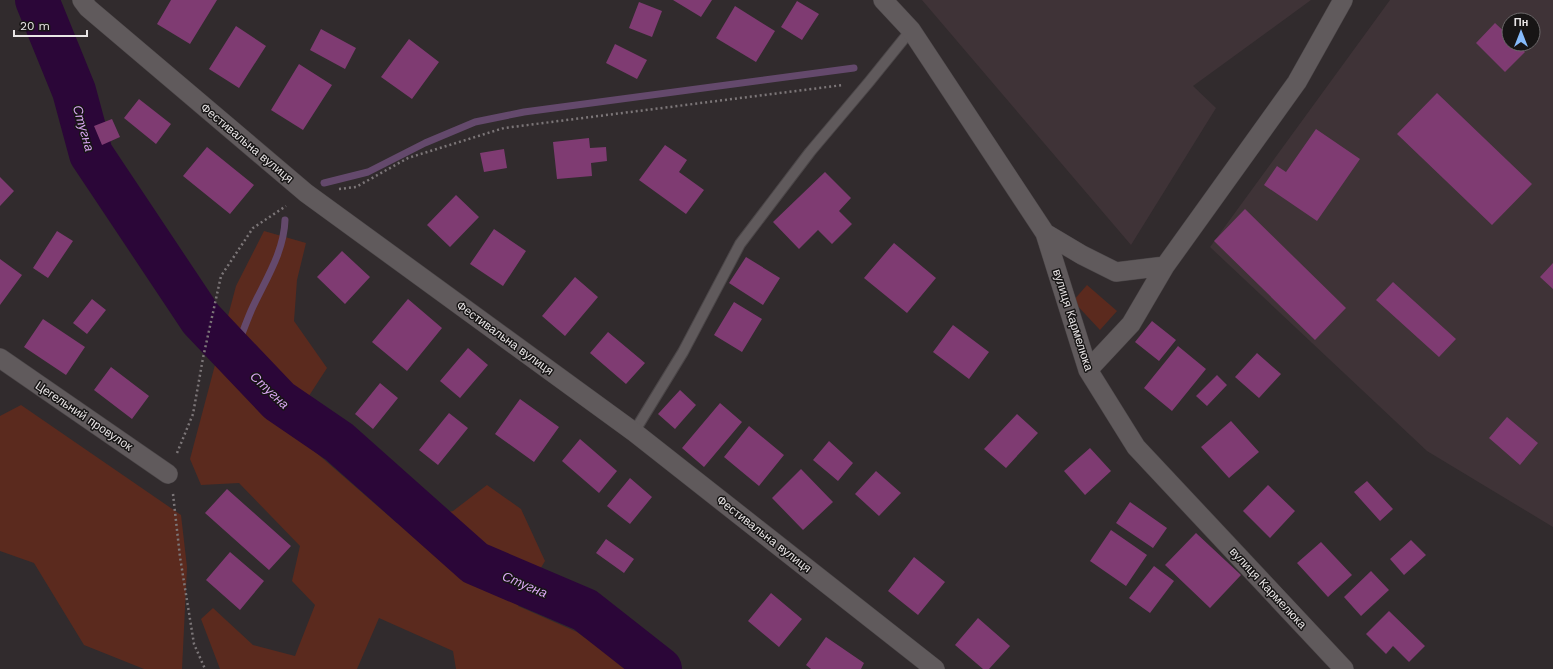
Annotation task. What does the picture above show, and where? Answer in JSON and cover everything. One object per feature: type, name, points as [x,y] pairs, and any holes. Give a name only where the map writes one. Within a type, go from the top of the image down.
[{"type":"street","name":"Фестивальна вулиця","points":[[82,0],[88,8],[306,193],[634,432],[935,669]]},
{"type":"street","name":"вулиця Кармелюка","points":[[883,0],[911,30],[1045,233],[1088,370],[1136,447],[1344,669]]},
{"type":"street","points":[[1088,370],[1131,324],[1165,266],[1297,82],[1343,0]]},
{"type":"street","points":[[1045,233],[1082,256],[1116,272],[1165,266]]},
{"type":"street","name":"Цегельний провулок","points":[[0,358],[168,474]]},
{"type":"lane","points":[[634,432],[683,352],[740,244],[810,152],[870,82],[911,30]]},
{"type":"path","points":[[205,669],[194,644],[180,558],[175,502],[168,474],[193,414],[221,276],[253,228],[306,193],[356,187],[408,158],[504,128],[870,82]]},
{"type":"shaded area","points":[[922,0],[1311,0],[1193,86],[1216,108],[1131,245]]},
{"type":"shaded area","points":[[1390,0],[1553,0],[1553,527],[1427,451],[1210,247]]},
{"type":"shaded area","points":[[264,231],[306,243],[297,280],[294,321],[327,368],[305,402],[305,443],[397,523],[453,511],[487,485],[521,509],[545,561],[518,606],[577,632],[628,669],[456,669],[453,651],[379,618],[357,669],[220,669],[201,619],[213,608],[253,645],[295,656],[315,605],[292,581],[300,546],[239,483],[201,485],[190,459],[236,286]]},
{"type":"shaded area","points":[[1087,285],[1117,311],[1100,330],[1073,301]]},
{"type":"shaded area","points":[[21,405],[181,515],[187,567],[182,669],[144,669],[84,645],[34,563],[0,551],[0,416]]},
{"type":"building","points":[[171,0],[217,0],[190,44],[157,24]]},
{"type":"building","points":[[673,0],[712,0],[701,17]]},
{"type":"building","points":[[797,1],[819,14],[802,40],[781,27]]},
{"type":"building","points":[[639,2],[662,11],[652,37],[629,28]]},
{"type":"building","points":[[735,6],[775,31],[756,62],[716,38]]},
{"type":"building","points":[[1495,23],[1501,29],[1501,52],[1525,52],[1505,72],[1476,43]]},
{"type":"building","points":[[236,26],[266,46],[239,88],[209,69]]},
{"type":"building","points":[[321,29],[356,48],[345,69],[310,50]]},
{"type":"building","points":[[409,39],[439,62],[412,99],[381,77]]},
{"type":"building","points":[[615,44],[647,60],[637,79],[606,63]]},
{"type":"building","points":[[299,64],[332,85],[303,130],[271,110]]},
{"type":"building","points":[[1437,93],[1532,184],[1492,225],[1397,134]]},
{"type":"building","points":[[139,99],[171,124],[156,144],[124,118]]},
{"type":"building","points":[[112,119],[120,137],[102,145],[94,126]]},
{"type":"building","points":[[1316,129],[1360,159],[1317,221],[1264,185],[1277,166],[1286,172]]},
{"type":"building","points":[[589,138],[590,148],[606,147],[607,161],[591,163],[592,176],[557,179],[553,142]]},
{"type":"building","points":[[665,145],[687,160],[679,172],[704,190],[686,214],[639,180]]},
{"type":"building","points":[[207,147],[254,185],[230,214],[183,176]]},
{"type":"building","points":[[504,149],[507,168],[484,172],[480,153]]},
{"type":"building","points":[[825,172],[851,198],[839,211],[852,224],[832,244],[818,230],[799,249],[773,222]]},
{"type":"building","points":[[0,177],[14,191],[0,206]]},
{"type":"building","points":[[456,195],[479,217],[450,247],[427,225]]},
{"type":"building","points":[[1245,209],[1346,308],[1315,340],[1214,241]]},
{"type":"building","points":[[494,229],[526,251],[503,286],[470,264]]},
{"type":"building","points":[[57,231],[73,241],[48,278],[33,268]]},
{"type":"building","points":[[894,243],[936,278],[907,313],[864,278]]},
{"type":"building","points":[[342,251],[370,277],[345,304],[317,277]]},
{"type":"building","points":[[746,257],[780,278],[763,305],[729,283]]},
{"type":"building","points":[[0,259],[22,275],[0,305]]},
{"type":"building","points":[[1553,263],[1553,289],[1540,277]]},
{"type":"building","points":[[575,277],[598,297],[565,336],[542,316]]},
{"type":"building","points":[[1393,282],[1456,339],[1439,357],[1376,300]]},
{"type":"building","points":[[92,299],[106,310],[87,334],[73,323]]},
{"type":"building","points":[[408,299],[442,328],[407,371],[372,342]]},
{"type":"building","points":[[734,302],[762,319],[742,352],[714,335]]},
{"type":"building","points":[[43,319],[85,347],[66,375],[24,347]]},
{"type":"building","points":[[1152,321],[1176,340],[1159,361],[1135,342]]},
{"type":"building","points":[[953,325],[989,352],[969,379],[933,352]]},
{"type":"building","points":[[608,332],[645,363],[626,384],[590,353]]},
{"type":"building","points":[[1178,346],[1206,369],[1172,411],[1144,388]]},
{"type":"building","points":[[468,348],[488,365],[460,398],[440,381]]},
{"type":"building","points":[[1257,353],[1281,374],[1259,398],[1235,377]]},
{"type":"building","points":[[111,367],[149,396],[132,419],[94,390]]},
{"type":"building","points":[[1217,375],[1227,385],[1207,406],[1196,396]]},
{"type":"building","points":[[380,383],[398,398],[373,429],[355,414]]},
{"type":"building","points":[[680,390],[696,405],[675,429],[658,414]]},
{"type":"building","points":[[520,399],[559,427],[534,462],[495,434]]},
{"type":"building","points":[[720,403],[742,422],[704,467],[682,448]]},
{"type":"building","points":[[449,413],[468,428],[438,465],[419,450]]},
{"type":"building","points":[[1017,414],[1038,433],[1006,468],[984,449]]},
{"type":"building","points":[[1507,417],[1538,443],[1520,465],[1489,438]]},
{"type":"building","points":[[1231,421],[1259,452],[1229,478],[1201,447]]},
{"type":"building","points":[[749,426],[784,455],[759,486],[724,457]]},
{"type":"building","points":[[580,439],[617,471],[599,493],[562,461]]},
{"type":"building","points":[[829,441],[853,463],[838,481],[813,460]]},
{"type":"building","points":[[1090,448],[1111,471],[1085,495],[1064,471]]},
{"type":"building","points":[[801,469],[833,502],[803,530],[772,498]]},
{"type":"building","points":[[876,471],[901,493],[879,516],[855,494]]},
{"type":"building","points":[[630,478],[652,497],[630,524],[607,506]]},
{"type":"building","points":[[1367,481],[1393,509],[1380,521],[1354,492]]},
{"type":"building","points":[[1268,485],[1295,511],[1270,538],[1243,511]]},
{"type":"building","points":[[227,489],[291,546],[269,570],[205,513]]},
{"type":"building","points":[[1130,502],[1167,528],[1153,548],[1116,523]]},
{"type":"building","points":[[1111,530],[1147,555],[1126,586],[1090,561]]},
{"type":"building","points":[[1196,533],[1241,575],[1210,608],[1165,565]]},
{"type":"building","points":[[606,539],[634,559],[624,573],[596,553]]},
{"type":"building","points":[[1411,540],[1426,555],[1404,575],[1390,559]]},
{"type":"building","points":[[1321,542],[1352,575],[1328,597],[1297,563]]},
{"type":"building","points":[[230,552],[264,581],[240,610],[206,580]]},
{"type":"building","points":[[914,557],[945,582],[918,615],[888,591]]},
{"type":"building","points":[[1154,566],[1174,581],[1150,613],[1129,598]]},
{"type":"building","points":[[1371,571],[1389,590],[1361,616],[1344,597]]},
{"type":"building","points":[[771,593],[802,619],[779,647],[748,621]]},
{"type":"building","points":[[1389,611],[1425,646],[1409,662],[1393,646],[1386,654],[1366,634]]},
{"type":"building","points":[[978,618],[1010,646],[989,669],[983,669],[955,645]]},
{"type":"building","points":[[826,637],[864,663],[861,669],[811,669],[806,665]]},
{"type":"waterway","name":"Стугна","points":[[37,0],[74,91],[91,154],[201,319],[279,401],[339,442],[475,563],[585,610],[660,669]]},
{"type":"waterway","points":[[324,183],[368,172],[425,143],[475,122],[524,112],[854,68]]},
{"type":"waterway","points":[[234,354],[251,311],[277,256],[284,232],[285,220]]}]
